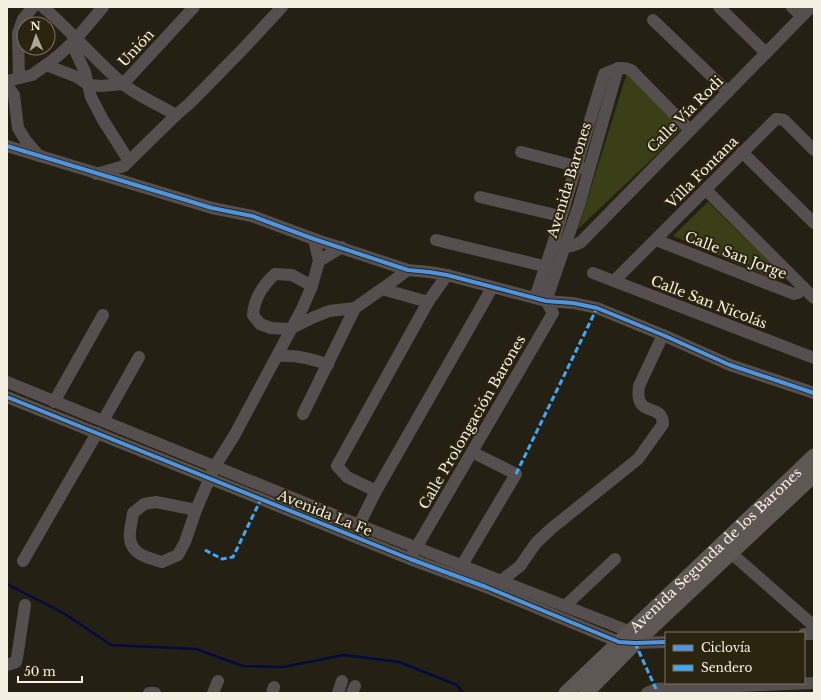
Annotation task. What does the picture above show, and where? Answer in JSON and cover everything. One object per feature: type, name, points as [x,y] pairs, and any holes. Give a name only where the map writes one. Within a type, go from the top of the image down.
[{"type":"main road","name":"Avenida Segunda de los Barones","points":[[586,693],[633,638],[814,456]]},
{"type":"main road","name":"Avenida Segunda de los Barones","points":[[566,693],[618,642],[633,638],[731,553],[814,475]]},
{"type":"street","points":[[33,7],[22,18],[18,33],[13,79],[32,74],[58,57],[103,7]]},
{"type":"street","points":[[43,7],[74,41],[123,84],[143,98],[162,106],[176,115]]},
{"type":"street","name":"Unión","points":[[89,85],[101,86],[123,84],[194,7]]},
{"type":"street","points":[[719,7],[766,53]]},
{"type":"street","points":[[792,7],[802,16]]},
{"type":"street","name":"Calle Vía Rodi","points":[[558,246],[574,246],[581,242],[811,7]]},
{"type":"street","points":[[96,174],[124,166],[205,88],[277,9]]},
{"type":"street","points":[[653,20],[728,92]]},
{"type":"street","points":[[74,41],[89,85],[91,97],[103,120],[129,161]]},
{"type":"street","points":[[46,65],[76,77],[89,85]]},
{"type":"street","points":[[618,68],[625,67],[631,70],[690,130]]},
{"type":"street","name":"Avenida Barones","points":[[541,300],[557,270],[560,216],[604,74],[618,68]]},
{"type":"street","name":"Avenida Barones","points":[[541,300],[545,266],[558,246],[579,205],[588,169],[618,68]]},
{"type":"street","points":[[7,85],[14,95],[12,115],[26,141],[39,156]]},
{"type":"street","name":"Villa Fontana","points":[[614,281],[706,190],[742,152],[776,120],[784,120],[814,150]]},
{"type":"street","points":[[7,146],[212,208],[252,216],[314,239],[408,270],[447,275],[541,300],[573,303],[597,308],[730,365],[814,393]]},
{"type":"street","points":[[521,152],[588,169]]},
{"type":"street","points":[[742,152],[814,223]]},
{"type":"street","points":[[706,190],[814,298]]},
{"type":"street","points":[[480,197],[560,216]]},
{"type":"street","points":[[196,510],[156,502],[144,504],[133,513],[130,539],[135,550],[142,556],[162,562],[178,555],[185,542],[209,478],[278,356],[312,286],[319,261],[314,239]]},
{"type":"street","points":[[436,240],[557,270]]},
{"type":"street","name":"Calle San Jorge","points":[[656,240],[794,294],[803,287]]},
{"type":"street","points":[[319,261],[342,247]]},
{"type":"street","points":[[312,286],[292,275],[275,274],[267,281],[254,304],[253,315],[260,324],[271,328],[290,329],[329,311],[355,308],[408,270]]},
{"type":"street","name":"Calle San Nicolás","points":[[593,273],[814,358]]},
{"type":"street","points":[[376,491],[347,477],[337,466],[428,302],[447,275]]},
{"type":"street","points":[[359,525],[376,491],[492,288]]},
{"type":"street","points":[[382,289],[428,302]]},
{"type":"street","name":"Calle Prolongación Barones","points":[[410,559],[553,313],[541,300]]},
{"type":"street","points":[[303,414],[355,308]]},
{"type":"street","points":[[54,402],[103,315]]},
{"type":"street","points":[[486,587],[502,580],[520,566],[536,543],[552,528],[638,458],[663,424],[663,417],[660,413],[644,407],[639,402],[638,395],[639,386],[663,335]]},
{"type":"street","points":[[278,356],[293,355],[312,358],[328,365]]},
{"type":"street","points":[[103,421],[139,356]]},
{"type":"street","name":"Avenida La Fe","points":[[7,382],[359,525],[502,580],[565,606],[633,638]]},
{"type":"street","name":"Avenida La Fe","points":[[7,397],[410,559],[486,587],[618,642]]},
{"type":"street","points":[[23,561],[97,433]]},
{"type":"street","points":[[462,565],[516,474],[472,452]]},
{"type":"street","points":[[731,553],[814,626]]},
{"type":"street","points":[[565,606],[615,559]]},
{"type":"street","points":[[7,665],[16,662],[25,605]]},
{"type":"street","points":[[633,638],[665,642]]},
{"type":"street","points":[[213,693],[218,681]]},
{"type":"street","points":[[338,693],[342,681]]},
{"type":"street","points":[[647,693],[656,689],[787,688],[814,683]]},
{"type":"street","points":[[149,693],[155,693]]},
{"type":"green space","points":[[627,73],[681,129],[653,158],[578,229]]},
{"type":"green space","points":[[708,202],[786,278],[767,276],[673,236]]},
{"type":"waterway","points":[[7,584],[65,614],[111,645],[196,649],[243,666],[283,667],[344,655],[399,662],[457,685],[463,693]]},
{"type":"marked path","points":[[516,474],[597,308]]},
{"type":"marked path","points":[[205,550],[222,559],[233,557],[261,499]]},
{"type":"marked path","points":[[635,643],[656,689]]},
{"type":"cycle path","points":[[7,146],[212,208],[252,216],[314,239],[408,270],[447,275],[546,301],[573,303],[597,308],[730,365],[814,393]]},
{"type":"cycle path","points":[[7,397],[410,559],[486,587],[619,642],[665,642]]}]
